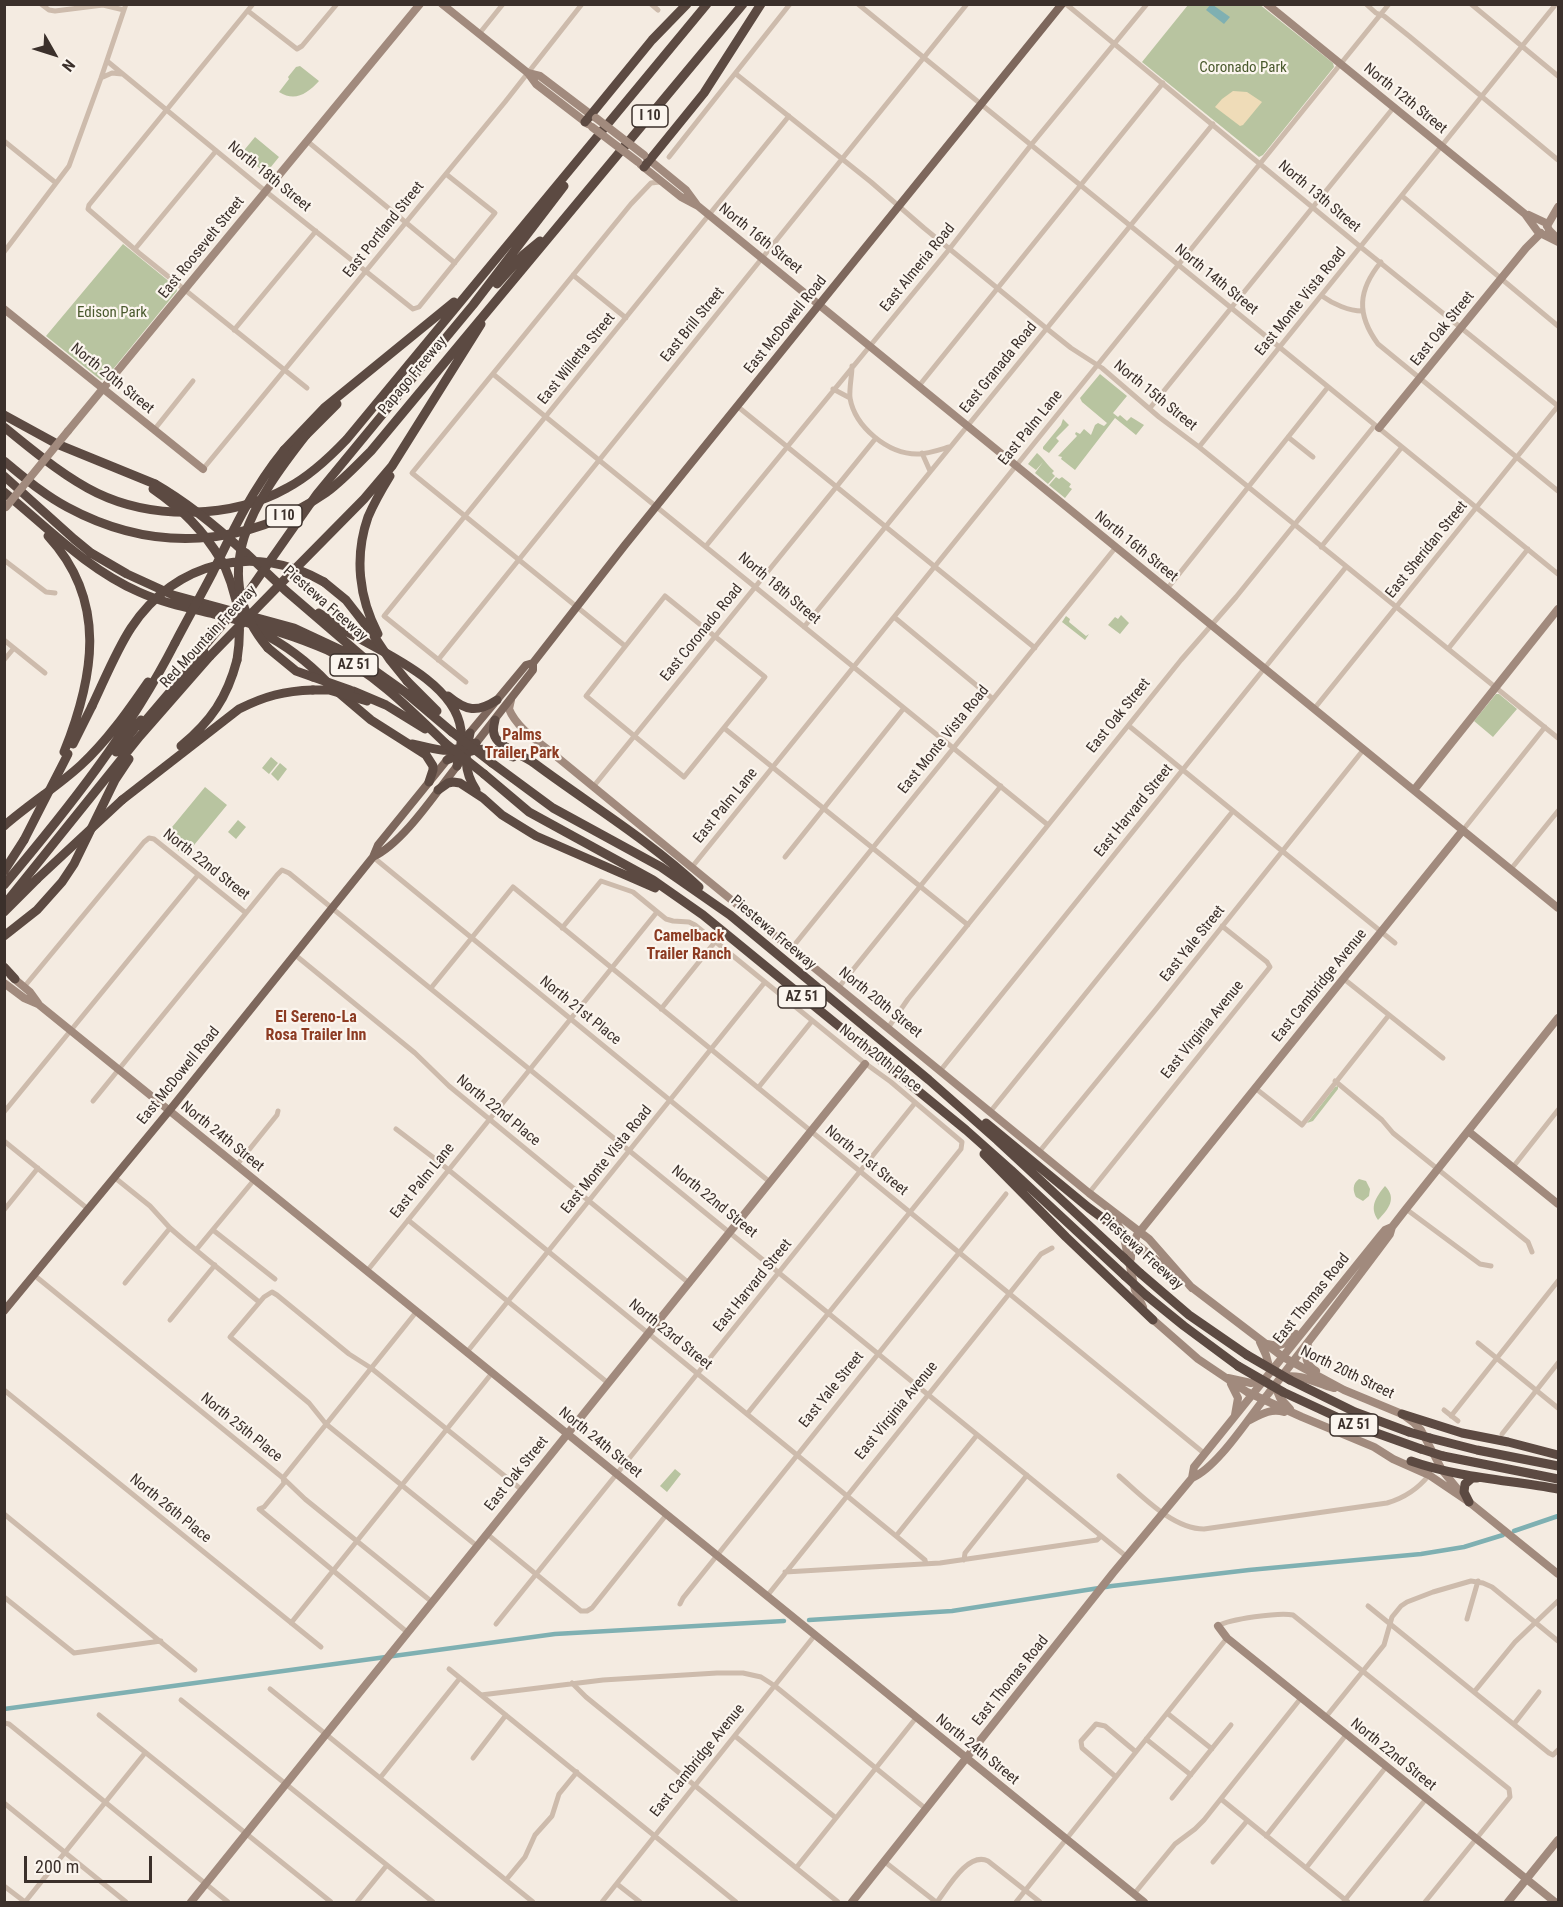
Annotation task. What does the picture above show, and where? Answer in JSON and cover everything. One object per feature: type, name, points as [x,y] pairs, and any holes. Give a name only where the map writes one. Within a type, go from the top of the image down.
[{"type":"highway","points":[[591,120],[652,40],[687,4]]},
{"type":"highway","name":"Papago Freeway","points":[[4,427],[59,471],[98,494],[141,508],[174,512],[217,510],[267,498],[286,489],[325,462],[347,440],[707,4]]},
{"type":"highway","name":"Papago Freeway","points":[[4,461],[40,490],[66,507],[93,520],[125,531],[166,539],[190,540],[269,524],[328,491],[371,451],[743,4]]},
{"type":"highway","points":[[644,161],[704,93],[761,4]]},
{"type":"highway","points":[[50,829],[246,603],[316,502],[501,270],[570,178],[587,151]]},
{"type":"highway","points":[[435,353],[523,255],[557,227]]},
{"type":"highway","name":"Red Mountain Freeway","points":[[4,885],[50,829],[128,725],[157,678],[247,503],[284,450],[324,408],[450,305],[469,293]]},
{"type":"highway","name":"Red Mountain Freeway","points":[[4,904],[160,714],[205,653],[292,572],[364,500],[392,466],[495,302]]},
{"type":"highway","points":[[382,361],[306,435],[266,489],[245,534],[240,558],[240,590],[244,612],[268,648],[280,660],[296,671],[386,705],[445,742]]},
{"type":"highway","points":[[4,415],[57,444],[154,486],[194,522],[211,543],[223,562],[240,619],[237,660],[228,689],[211,717],[4,912]]},
{"type":"highway","points":[[408,442],[372,508],[363,534],[360,584],[364,604],[378,634],[408,680],[413,694]]},
{"type":"highway","points":[[4,476],[74,539],[127,574],[173,595],[294,628],[354,656],[413,694]]},
{"type":"highway","points":[[4,484],[93,558],[119,576],[149,591],[217,615]]},
{"type":"highway","name":"Piestewa Freeway","points":[[154,486],[204,516],[285,590],[438,713],[452,732],[492,763],[553,808],[661,867],[730,915],[998,1140],[1140,1273],[1189,1315],[1246,1355],[1355,1412],[1409,1432],[1477,1450],[1558,1466]]},
{"type":"highway","name":"Piestewa Freeway","points":[[4,492],[74,552],[112,579],[140,593],[309,643],[351,664],[398,699],[445,742],[534,815],[653,880],[684,902],[919,1092],[1128,1272],[1147,1296],[1238,1366],[1290,1395],[1354,1425],[1421,1449],[1443,1456],[1558,1479]]},
{"type":"highway","points":[[18,503],[67,560],[81,586],[88,612],[91,655],[66,753]]},
{"type":"highway","points":[[4,871],[24,840],[130,629],[152,603],[171,586],[188,576],[229,562],[260,561],[311,574],[336,591],[354,609],[390,660],[408,680]]},
{"type":"highway","points":[[285,590],[341,628],[409,666],[454,702],[469,709],[484,707],[497,700]]},
{"type":"highway","points":[[242,622],[291,650],[306,661],[351,705],[409,743],[430,761],[433,770],[429,782]]},
{"type":"highway","points":[[4,826],[71,774],[90,756],[135,701],[175,643]]},
{"type":"highway","points":[[4,897],[151,714],[205,653]]},
{"type":"highway","points":[[436,688],[458,716],[469,777],[483,798]]},
{"type":"highway","points":[[122,800],[239,709],[278,693],[329,690],[367,701],[412,721]]},
{"type":"highway","points":[[6,934],[31,916],[69,873],[115,780],[160,714]]},
{"type":"highway","points":[[495,720],[493,731],[497,740],[612,818],[694,882],[730,915]]},
{"type":"highway","points":[[457,766],[470,733]]},
{"type":"highway","points":[[409,743],[445,751],[497,750],[544,771]]},
{"type":"highway","points":[[447,760],[464,749]]},
{"type":"highway","points":[[438,790],[448,783],[456,782],[465,785],[502,815],[536,836],[633,877],[684,902]]},
{"type":"highway","points":[[4,969],[15,979]]},
{"type":"highway","points":[[929,1080],[955,1097],[1089,1208],[1123,1233]]},
{"type":"highway","points":[[919,1092],[1153,1320]]},
{"type":"highway","points":[[1402,1414],[1462,1433],[1558,1455]]},
{"type":"highway","points":[[1411,1461],[1478,1478],[1558,1489]]},
{"type":"highway","points":[[1469,1502],[1465,1494],[1465,1484],[1472,1478],[1478,1478]]},
{"type":"main road","name":"East Roosevelt Street","points":[[5,508],[420,4]]},
{"type":"main road","name":"North 16th Street","points":[[442,4],[528,73],[540,76],[591,120],[686,190],[698,206],[1558,908]]},
{"type":"main road","name":"East McDowell Road","points":[[470,733],[526,665],[532,663],[737,406],[1064,4]]},
{"type":"main road","name":"North 12th Street","points":[[1267,4],[1558,241]]},
{"type":"main road","name":"North 16th Street","points":[[644,161],[662,182],[681,198],[698,206]]},
{"type":"main road","name":"East Oak Street","points":[[1377,426],[1420,378],[1557,209]]},
{"type":"main road","name":"North 20th Street","points":[[4,309],[203,469]]},
{"type":"main road","points":[[1414,790],[1558,609]]},
{"type":"main road","name":"East McDowell Road","points":[[464,749],[495,720],[511,700],[533,670],[532,663]]},
{"type":"main road","name":"North 20th Street","points":[[511,700],[509,711],[520,725],[1089,1194],[1140,1232],[1160,1250],[1192,1288]]},
{"type":"main road","name":"East McDowell Road","points":[[5,1308],[169,1111],[373,857],[378,845],[447,760]]},
{"type":"main road","name":"East McDowell Road","points":[[373,857],[384,852],[391,845],[457,766]]},
{"type":"main road","name":"East Cambridge Avenue","points":[[1128,1272],[1131,1251],[1140,1232],[1463,830]]},
{"type":"main road","name":"North 24th Street","points":[[15,979],[30,992],[38,1005]]},
{"type":"main road","name":"North 24th Street","points":[[4,983],[38,1005],[70,1030],[1144,1902]]},
{"type":"main road","name":"East Thomas Road","points":[[852,1902],[1107,1581],[1192,1478],[1194,1467],[1253,1394],[1293,1362],[1390,1234],[1392,1227],[1558,1018]]},
{"type":"main road","name":"East Oak Street","points":[[191,1902],[865,1064]]},
{"type":"main road","points":[[1468,1131],[1558,1204]]},
{"type":"main road","name":"North 20th Street","points":[[1106,1206],[1123,1233],[1128,1272],[1139,1301],[1153,1320],[1185,1349],[1253,1394],[1266,1396],[1302,1417],[1374,1447],[1393,1459],[1429,1475],[1503,1528],[1558,1574]]},
{"type":"main road","name":"East Thomas Road","points":[[1272,1378],[1283,1357],[1328,1300],[1385,1230],[1392,1227]]},
{"type":"main road","points":[[1123,1233],[1140,1232]]},
{"type":"main road","name":"North 20th Street","points":[[1123,1233],[1283,1357],[1344,1390],[1402,1414],[1421,1430],[1442,1470],[1469,1502]]},
{"type":"main road","points":[[1128,1272],[1135,1260],[1141,1256],[1155,1260]]},
{"type":"main road","points":[[1252,1335],[1273,1346],[1285,1344],[1316,1308],[1328,1300]]},
{"type":"main road","points":[[1252,1335],[1266,1354],[1272,1378],[1284,1404],[1302,1417]]},
{"type":"main road","points":[[1312,1338],[1306,1354],[1308,1365],[1344,1390]]},
{"type":"main road","points":[[1226,1378],[1251,1383],[1290,1375],[1344,1390]]},
{"type":"main road","points":[[1226,1378],[1238,1398],[1237,1411],[1232,1420]]},
{"type":"main road","points":[[1266,1396],[1272,1378]]},
{"type":"main road","name":"East Thomas Road","points":[[1192,1478],[1203,1474],[1266,1396]]},
{"type":"main road","points":[[1246,1422],[1272,1410],[1302,1417]]},
{"type":"main road","points":[[1374,1447],[1411,1461],[1416,1459],[1425,1461],[1432,1454]]},
{"type":"main road","name":"North 22nd Street","points":[[1218,1626],[1227,1638],[1555,1902]]},
{"type":"main road","points":[[1508,1902],[1558,1840]]},
{"type":"street","points":[[4,252],[69,166],[125,8],[103,5],[55,11],[41,4]]},
{"type":"street","points":[[253,4],[88,209],[184,290],[307,388]]},
{"type":"street","points":[[248,11],[297,50],[337,4]]},
{"type":"street","points":[[479,34],[502,4]]},
{"type":"street","name":"East Portland Street","points":[[203,469],[446,174],[582,4]]},
{"type":"street","points":[[651,4],[658,10]]},
{"type":"street","points":[[669,157],[790,4]]},
{"type":"street","name":"North 14th Street","points":[[858,4],[1558,574]]},
{"type":"street","points":[[865,10],[869,4]]},
{"type":"street","name":"East Brill Street","points":[[438,660],[967,4]]},
{"type":"street","name":"North 13th Street","points":[[1064,4],[1558,406]]},
{"type":"street","name":"East Almeria Road","points":[[706,546],[1147,4]]},
{"type":"street","points":[[1366,4],[1409,36],[1558,160]]},
{"type":"street","name":"East Palm Lane","points":[[692,867],[1389,4]]},
{"type":"street","points":[[1471,4],[1558,76]]},
{"type":"street","name":"East Monte Vista Road","points":[[1199,447],[1556,4]]},
{"type":"street","name":"North 18th Street","points":[[107,61],[411,308],[416,309],[455,262]]},
{"type":"street","points":[[101,78],[112,73],[122,74]]},
{"type":"street","name":"North 15th Street","points":[[736,74],[900,206],[1046,328],[1071,348],[1098,365],[1168,425],[1199,447],[1558,738]]},
{"type":"street","points":[[918,387],[1163,83]]},
{"type":"street","points":[[1150,408],[1394,107]]},
{"type":"street","name":"East Willetta Street","points":[[438,660],[384,616],[789,116]]},
{"type":"street","name":"East Granada Road","points":[[804,627],[1213,124]]},
{"type":"street","points":[[4,141],[56,183]]},
{"type":"street","points":[[307,141],[455,262],[495,213],[446,174]]},
{"type":"street","points":[[135,249],[216,151]]},
{"type":"street","points":[[625,646],[412,473],[631,204],[649,185],[655,181],[662,182]]},
{"type":"street","points":[[1402,196],[1558,326]]},
{"type":"street","points":[[234,330],[316,231]]},
{"type":"street","points":[[1382,262],[1367,283],[1362,302],[1366,323],[1378,344],[1558,490]]},
{"type":"street","points":[[573,275],[626,318]]},
{"type":"street","points":[[1322,296],[1328,301],[1352,310],[1362,311]]},
{"type":"street","points":[[852,366],[850,398],[861,421],[876,438],[901,451],[922,453],[951,446]]},
{"type":"street","name":"North 18th Street","points":[[493,374],[1048,825]]},
{"type":"street","points":[[154,430],[193,381]]},
{"type":"street","points":[[1167,589],[1329,387]]},
{"type":"street","points":[[833,389],[850,398]]},
{"type":"street","points":[[737,406],[1035,648]]},
{"type":"street","name":"East Sheridan Street","points":[[1314,709],[1558,406]]},
{"type":"street","name":"East Oak Street","points":[[888,1028],[908,999],[1048,825],[1377,426]]},
{"type":"street","points":[[1288,437],[1313,457]]},
{"type":"street","name":"East Coronado Road","points":[[593,787],[876,438]]},
{"type":"street","points":[[1321,547],[1402,447]]},
{"type":"street","points":[[922,453],[930,471]]},
{"type":"street","name":"East Monte Vista Road","points":[[791,949],[1116,547]]},
{"type":"street","points":[[1448,649],[1528,549]]},
{"type":"street","points":[[4,560],[46,592],[55,593]]},
{"type":"street","name":"East Harvard Street","points":[[940,1071],[1346,567]]},
{"type":"street","points":[[665,596],[714,637],[765,677],[684,777],[586,696],[665,596]]},
{"type":"street","points":[[894,617],[993,699]]},
{"type":"street","points":[[4,640],[45,673]]},
{"type":"street","points":[[4,660],[14,648]]},
{"type":"street","points":[[438,660],[466,682]]},
{"type":"street","points":[[785,857],[904,708]]},
{"type":"street","points":[[1129,726],[1395,943]]},
{"type":"street","name":"East Cambridge Avenue","points":[[1463,830],[1545,727]]},
{"type":"street","points":[[724,728],[968,926]]},
{"type":"street","name":"East Yale Street","points":[[1039,1152],[1364,750]]},
{"type":"street","points":[[839,987],[1001,786]]},
{"type":"street","points":[[990,1112],[1233,811]]},
{"type":"street","points":[[1511,869],[1558,811]]},
{"type":"street","name":"North 22nd Street","points":[[24,987],[149,838],[154,839],[246,913],[282,870],[290,873],[1127,1557]]},
{"type":"street","name":"North 21st Place","points":[[373,857],[771,1183]]},
{"type":"street","points":[[4,1112],[198,875]]},
{"type":"street","name":"North 20th Place","points":[[562,928],[601,881],[633,892],[657,912],[673,921],[689,922],[959,1139],[961,1149],[909,1212]]},
{"type":"street","name":"North 21st Street","points":[[472,937],[513,887],[1205,1454]]},
{"type":"street","name":"East Palm Lane","points":[[367,1271],[657,912]]},
{"type":"street","points":[[93,1101],[246,913]]},
{"type":"street","name":"East Virginia Avenue","points":[[1089,1194],[1270,967],[1267,962],[1222,926]]},
{"type":"street","points":[[431,988],[472,937]]},
{"type":"street","points":[[661,1009],[715,942]]},
{"type":"street","name":"North 22nd Place","points":[[294,954],[416,1054],[442,1080],[690,1284]]},
{"type":"street","points":[[1344,979],[1443,1058]]},
{"type":"street","name":"East Monte Vista Road","points":[[467,1352],[765,982]]},
{"type":"street","points":[[1255,1088],[1302,1125],[1389,1015]]},
{"type":"street","points":[[758,1088],[812,1021]]},
{"type":"street","points":[[1335,1081],[1375,1113],[1393,1133],[1437,1170],[1528,1242],[1532,1252]]},
{"type":"street","name":"East Harvard Street","points":[[496,1624],[915,1103]]},
{"type":"street","points":[[1513,1167],[1558,1110]]},
{"type":"street","points":[[236,1166],[279,1111]]},
{"type":"street","name":"North 23rd Street","points":[[396,1129],[847,1495],[926,1564]]},
{"type":"street","points":[[4,1141],[88,1209]]},
{"type":"street","points":[[4,1210],[38,1168]]},
{"type":"street","points":[[114,1177],[150,1206],[196,1251],[259,1302]]},
{"type":"street","points":[[196,1251],[254,1179]]},
{"type":"street","name":"East Yale Street","points":[[680,1604],[796,1454],[1006,1194]]},
{"type":"street","points":[[1406,1209],[1480,1264],[1491,1266]]},
{"type":"street","points":[[747,1414],[909,1212]]},
{"type":"street","points":[[408,1220],[608,1383]]},
{"type":"street","points":[[125,1284],[170,1228]]},
{"type":"street","points":[[213,1230],[275,1280]]},
{"type":"street","name":"East Virginia Avenue","points":[[766,1596],[1008,1294],[1041,1254],[1052,1248]]},
{"type":"street","points":[[170,1320],[215,1265]]},
{"type":"street","name":"North 25th Place","points":[[34,1275],[432,1602]]},
{"type":"street","points":[[1451,1416],[1558,1281]]},
{"type":"street","points":[[477,1546],[326,1424],[309,1403],[230,1337],[259,1302],[272,1292],[277,1294],[354,1358],[371,1368],[522,1490]]},
{"type":"street","points":[[407,1632],[259,1509],[264,1507],[284,1483],[283,1478],[417,1311]]},
{"type":"street","points":[[1478,1343],[1558,1408]]},
{"type":"street","points":[[1502,1434],[1558,1363]]},
{"type":"street","points":[[291,1623],[492,1372]]},
{"type":"street","name":"North 26th Place","points":[[4,1390],[321,1647]]},
{"type":"street","points":[[1444,1410],[1458,1421]]},
{"type":"street","points":[[896,1536],[977,1435]]},
{"type":"street","points":[[964,1560],[965,1553],[1027,1475]]},
{"type":"street","points":[[1119,1476],[1181,1524],[1196,1529],[1395,1500],[1416,1488],[1429,1475]]},
{"type":"street","points":[[4,1514],[195,1670]]},
{"type":"street","points":[[487,1534],[581,1611],[587,1611],[592,1608],[668,1514]]},
{"type":"street","points":[[786,1572],[964,1560],[1096,1540],[1101,1536]]},
{"type":"street","points":[[1467,1619],[1478,1581]]},
{"type":"street","points":[[1325,1718],[1384,1645],[1395,1612],[1407,1602],[1465,1582],[1478,1581],[1492,1587],[1558,1641]]},
{"type":"street","points":[[4,1597],[74,1653],[161,1641]]},
{"type":"street","points":[[1474,1692],[1515,1642],[1558,1601]]},
{"type":"street","points":[[1368,1606],[1514,1724],[1556,1752]]},
{"type":"street","points":[[1218,1626],[1224,1622],[1236,1620],[1293,1615],[1509,1790],[1510,1797],[1425,1902]]},
{"type":"street","name":"East Cambridge Avenue","points":[[602,1902],[815,1635]]},
{"type":"street","points":[[1016,1902],[1227,1638]]},
{"type":"street","points":[[449,1669],[736,1902]]},
{"type":"street","points":[[481,1695],[603,1680],[717,1673],[743,1673],[761,1677],[926,1809]]},
{"type":"street","points":[[380,1778],[460,1678]]},
{"type":"street","points":[[572,1683],[586,1697],[838,1902]]},
{"type":"street","points":[[270,1689],[533,1902]]},
{"type":"street","points":[[1514,1724],[1539,1692]]},
{"type":"street","points":[[1134,1894],[1170,1849],[1198,1826],[1301,1698]]},
{"type":"street","points":[[181,1700],[433,1902]]},
{"type":"street","points":[[1167,1713],[1212,1749]]},
{"type":"street","points":[[99,1715],[331,1902]]},
{"type":"street","points":[[473,1758],[506,1715]]},
{"type":"street","points":[[796,1868],[916,1718]]},
{"type":"street","points":[[5,1723],[228,1902]]},
{"type":"street","points":[[1116,1777],[1082,1748],[1081,1741],[1091,1728],[1096,1724],[1105,1726],[1136,1752]]},
{"type":"street","points":[[1172,1798],[1231,1725]]},
{"type":"street","points":[[1266,1836],[1346,1735]]},
{"type":"street","points":[[735,1736],[836,1818]]},
{"type":"street","points":[[1146,1739],[1191,1775]]},
{"type":"street","points":[[4,1886],[25,1902],[145,1752]]},
{"type":"street","points":[[1306,1868],[1386,1767]]},
{"type":"street","points":[[506,1880],[525,1857],[535,1835],[555,1817],[557,1797],[577,1772]]},
{"type":"street","points":[[1221,1799],[1345,1902],[1426,1799]]},
{"type":"street","points":[[4,1803],[126,1902]]},
{"type":"street","points":[[1213,1863],[1247,1821]]},
{"type":"street","points":[[529,1831],[535,1835]]},
{"type":"street","points":[[885,1862],[936,1902],[968,1863],[977,1858],[988,1861],[1040,1902]]},
{"type":"street","points":[[357,1902],[387,1865]]},
{"type":"street","points":[[617,1884],[640,1902]]},
{"type":"street","points":[[521,1902],[526,1896]]},
{"type":"green space","name":"Coronado Park","points":[[1259,4],[1333,63],[1334,67],[1259,157],[1142,62],[1188,5]]},
{"type":"green space","points":[[300,66],[319,81],[310,90],[300,95],[290,96],[279,92],[296,67]]},
{"type":"green space","points":[[255,137],[279,157],[266,173],[241,154]]},
{"type":"green space","name":"Edison Park","points":[[123,244],[176,287],[177,291],[105,379],[101,380],[46,336]]},
{"type":"green space","points":[[1100,374],[1127,396],[1113,413],[1127,421],[1131,417],[1144,425],[1136,435],[1115,418],[1075,470],[1058,456],[1077,436],[1076,432],[1080,434],[1084,429],[1091,435],[1095,425],[1098,423],[1104,426],[1107,423],[1080,398]]},
{"type":"green space","points":[[1063,419],[1069,425],[1056,438],[1059,441],[1049,453],[1043,447],[1061,425]]},
{"type":"green space","points":[[1037,453],[1054,471],[1052,473],[1055,476],[1048,484],[1035,473],[1043,462],[1036,470],[1028,464]]},
{"type":"green space","points":[[1056,477],[1059,479],[1062,477],[1071,484],[1069,487],[1072,489],[1065,498],[1049,485]]},
{"type":"green space","points":[[1121,615],[1129,623],[1120,634],[1108,625],[1115,617],[1118,619]]},
{"type":"green space","points":[[1066,616],[1070,619],[1069,622],[1086,636],[1089,634],[1085,640],[1062,622]]},
{"type":"green space","points":[[1496,694],[1517,709],[1493,737],[1474,721]]},
{"type":"green space","points":[[271,757],[278,763],[269,774],[262,768]]},
{"type":"green space","points":[[280,763],[287,769],[278,781],[271,774]]},
{"type":"green space","points":[[205,787],[227,805],[185,856],[163,838]]},
{"type":"green space","points":[[238,820],[246,827],[236,839],[228,832]]},
{"type":"green space","points":[[1338,1086],[1313,1121],[1307,1123],[1335,1087]]},
{"type":"green space","points":[[1359,1179],[1366,1181],[1370,1189],[1369,1196],[1363,1201],[1356,1197],[1354,1190],[1354,1185]]},
{"type":"green space","points":[[1385,1186],[1389,1190],[1391,1199],[1378,1220],[1374,1206],[1376,1198]]},
{"type":"green space","points":[[675,1469],[681,1474],[667,1492],[660,1486]]},
{"type":"sand","points":[[1233,91],[1247,92],[1262,102],[1240,126],[1215,107]]},
{"type":"water","points":[[1211,4],[1230,17],[1224,24],[1206,10]]},
{"type":"waterway","points":[[1514,1531],[1558,1516]]},
{"type":"waterway","points":[[809,1620],[952,1611],[1112,1586],[1249,1570],[1421,1554],[1464,1547],[1503,1535]]},
{"type":"waterway","points":[[4,1709],[555,1634],[784,1621]]},
{"type":"district","name":"Palms Trailer Park","points":[[522,745]]},
{"type":"district","name":"Camelback Trailer Ranch","points":[[689,946]]},
{"type":"district","name":"El Sereno-La Rosa Trailer Inn","points":[[316,1027]]}]
